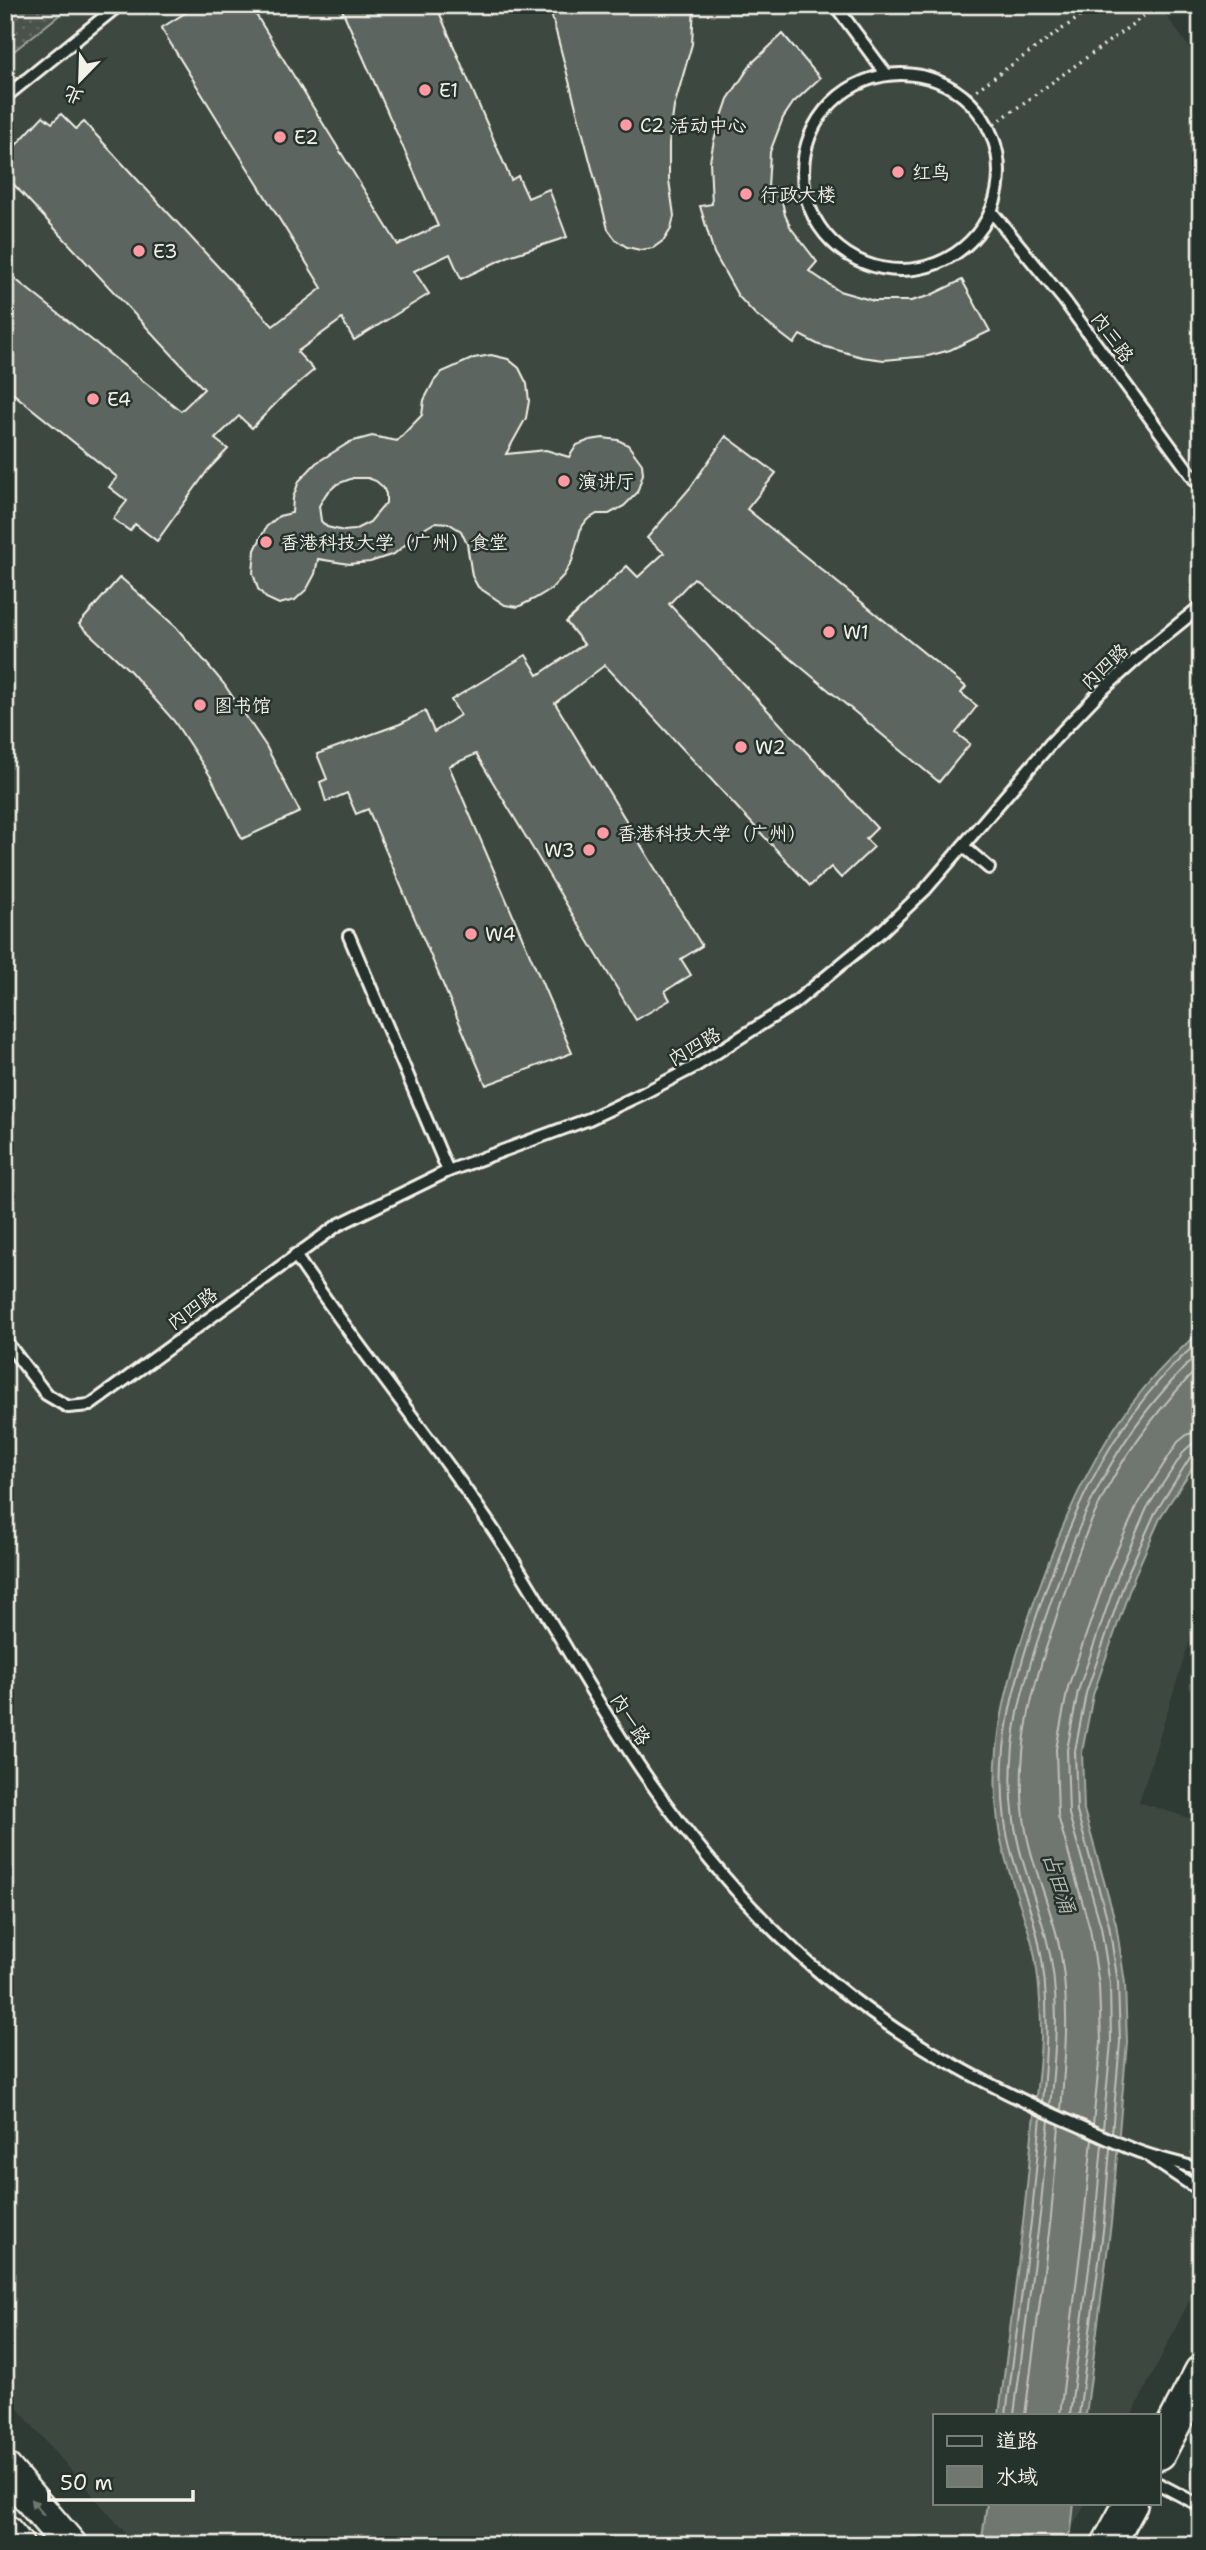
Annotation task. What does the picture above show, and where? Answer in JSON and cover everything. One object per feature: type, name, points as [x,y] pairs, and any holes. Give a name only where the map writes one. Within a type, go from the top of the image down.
[{"type":"street","points":[[1160,2451],[1201,2372]]},
{"type":"street","points":[[5,2469],[70,2545]]},
{"type":"street","points":[[1108,2545],[1130,2504]]},
{"type":"street","points":[[5,2531],[17,2545]]},
{"type":"lane","points":[[5,97],[119,5]]},
{"type":"lane","points":[[835,5],[886,74]]},
{"type":"lane","points":[[886,74],[915,75],[942,83],[965,98],[989,128],[998,155],[999,184],[991,211],[977,235],[957,253],[932,265],[906,270],[879,268],[853,258],[831,242],[815,220],[805,195],[802,167],[807,141],[819,117],[837,97],[860,82],[886,74]]},
{"type":"lane","name":"内三路","points":[[991,211],[1064,300],[1201,488]]},
{"type":"lane","name":"内四路","points":[[5,1340],[46,1394],[68,1407],[90,1405],[338,1225],[448,1171],[589,1119],[694,1067],[744,1037],[793,1004],[883,930],[925,890],[1032,763],[1098,694],[1201,606]]},
{"type":"lane","points":[[963,846],[989,868]]},
{"type":"lane","points":[[349,936],[448,1171]]},
{"type":"lane","name":"内一路","points":[[295,1255],[330,1307],[436,1448],[507,1551],[647,1778],[695,1842],[756,1912],[825,1977],[875,2014],[943,2057],[1034,2107],[1146,2154]]},
{"type":"lane","points":[[1146,2154],[1201,2170]]},
{"type":"lane","points":[[1146,2154],[1201,2189]]},
{"type":"lane","points":[[1160,2485],[1201,2506]]},
{"type":"path","points":[[965,98],[1096,5]]},
{"type":"path","points":[[989,128],[1159,5]]},
{"type":"shaded area","name":"香港科技大学（广州）","points":[[5,5],[1158,5],[1201,63],[1201,1604],[1139,1802],[1201,1822],[1201,2277],[1132,2414],[933,2414],[933,2504],[1085,2504],[1062,2545],[136,2545],[5,2394]]},
{"type":"shaded area","points":[[5,5],[72,5],[5,58]]},
{"type":"water","name":"占田涌","points":[[1201,1331],[1201,1455],[1161,1516],[1134,1577],[1093,1695],[1082,1752],[1084,1810],[1116,1924],[1125,1983],[1127,2042],[1111,2223],[1086,2414],[999,2414],[1025,2204],[1041,2036],[1034,1951],[1008,1866],[998,1822],[996,1767],[1002,1713],[1032,1608],[1078,1493],[1118,1423],[1169,1360]]},
{"type":"water","points":[[987,2504],[1074,2504],[1071,2531],[1062,2545],[981,2545]]},
{"type":"building","points":[[198,5],[250,5],[398,245],[438,226],[340,5],[436,5],[511,180],[518,176],[528,198],[549,189],[567,237],[509,256],[461,279],[450,254],[414,271],[429,294],[354,340],[342,319],[297,352],[314,370],[282,397],[252,428],[239,416],[215,439],[228,449],[208,470],[157,541],[135,524],[130,531],[113,519],[127,501],[109,487],[117,477],[5,387],[5,271],[181,411],[204,389],[5,175],[5,157],[43,116],[52,123],[61,114],[76,129],[84,122],[273,326],[322,288],[161,28]]},
{"type":"building","name":"C2 活动中心","points":[[549,5],[694,5],[692,44],[674,107],[669,143],[669,180],[674,216],[671,229],[664,240],[653,248],[640,250],[627,247],[616,240],[608,229]]},
{"type":"building","name":"行政大楼","points":[[783,34],[820,78],[793,103],[783,118],[770,152],[768,188],[779,187],[785,215],[791,228],[817,262],[809,271],[839,291],[874,301],[911,301],[929,296],[962,280],[990,331],[950,350],[928,356],[884,360],[862,357],[819,345],[800,335],[794,344],[755,314],[738,296],[714,253],[700,206],[712,204],[710,161],[728,99],[752,63]]},
{"type":"building","name":"演讲厅","points":[[491,355],[508,359],[519,368],[527,384],[529,401],[526,418],[506,454],[546,450],[569,457],[577,445],[590,440],[618,440],[628,445],[642,464],[643,474],[637,493],[624,506],[609,514],[597,514],[587,520],[581,528],[572,561],[564,575],[551,589],[518,607],[505,605],[478,587],[472,576],[467,544],[461,531],[448,523],[436,522],[394,554],[370,562],[349,564],[318,559],[315,574],[307,589],[295,600],[279,604],[266,598],[258,589],[253,573],[255,550],[266,527],[279,516],[292,513],[293,498],[299,481],[316,463],[350,442],[372,436],[397,441],[422,415],[424,400],[442,372],[474,358]],"holes":[[[353,478],[368,478],[383,487],[386,503],[370,522],[354,530],[327,527],[321,521],[319,506],[326,494],[337,484]]]},
{"type":"building","points":[[726,436],[776,473],[747,509],[966,687],[961,693],[977,706],[956,733],[970,744],[939,782],[694,578],[669,604],[877,828],[866,839],[874,847],[841,878],[831,867],[810,886],[605,665],[555,703],[702,946],[681,959],[691,975],[665,991],[670,1000],[636,1020],[476,754],[449,766],[572,1053],[486,1085],[368,809],[356,814],[347,793],[326,802],[320,782],[327,779],[317,754],[400,724],[425,711],[434,732],[460,715],[451,700],[526,655],[538,675],[584,644],[566,622],[627,566],[638,577],[664,553],[647,538],[690,488]]},
{"type":"building","name":"图书馆","points":[[120,577],[176,627],[224,684],[266,746],[300,812],[242,839],[211,777],[174,721],[130,671],[79,624]]},
{"type":"place","name":"E1","points":[[425,90]]},
{"type":"place","name":"C2 活动中心","points":[[626,125]]},
{"type":"place","name":"E2","points":[[280,137]]},
{"type":"place","name":"红鸟","points":[[898,172]]},
{"type":"place","name":"行政大楼","points":[[746,194]]},
{"type":"place","name":"E3","points":[[139,251]]},
{"type":"place","name":"E4","points":[[93,399]]},
{"type":"place","name":"演讲厅","points":[[564,481]]},
{"type":"place","name":"香港科技大学（广州）食堂","points":[[266,542]]},
{"type":"place","name":"W1","points":[[829,632]]},
{"type":"place","name":"图书馆","points":[[200,705]]},
{"type":"place","name":"W2","points":[[741,747]]},
{"type":"place","name":"香港科技大学（广州）","points":[[603,833]]},
{"type":"place","name":"W3","points":[[589,850]]},
{"type":"place","name":"W4","points":[[471,934]]}]
